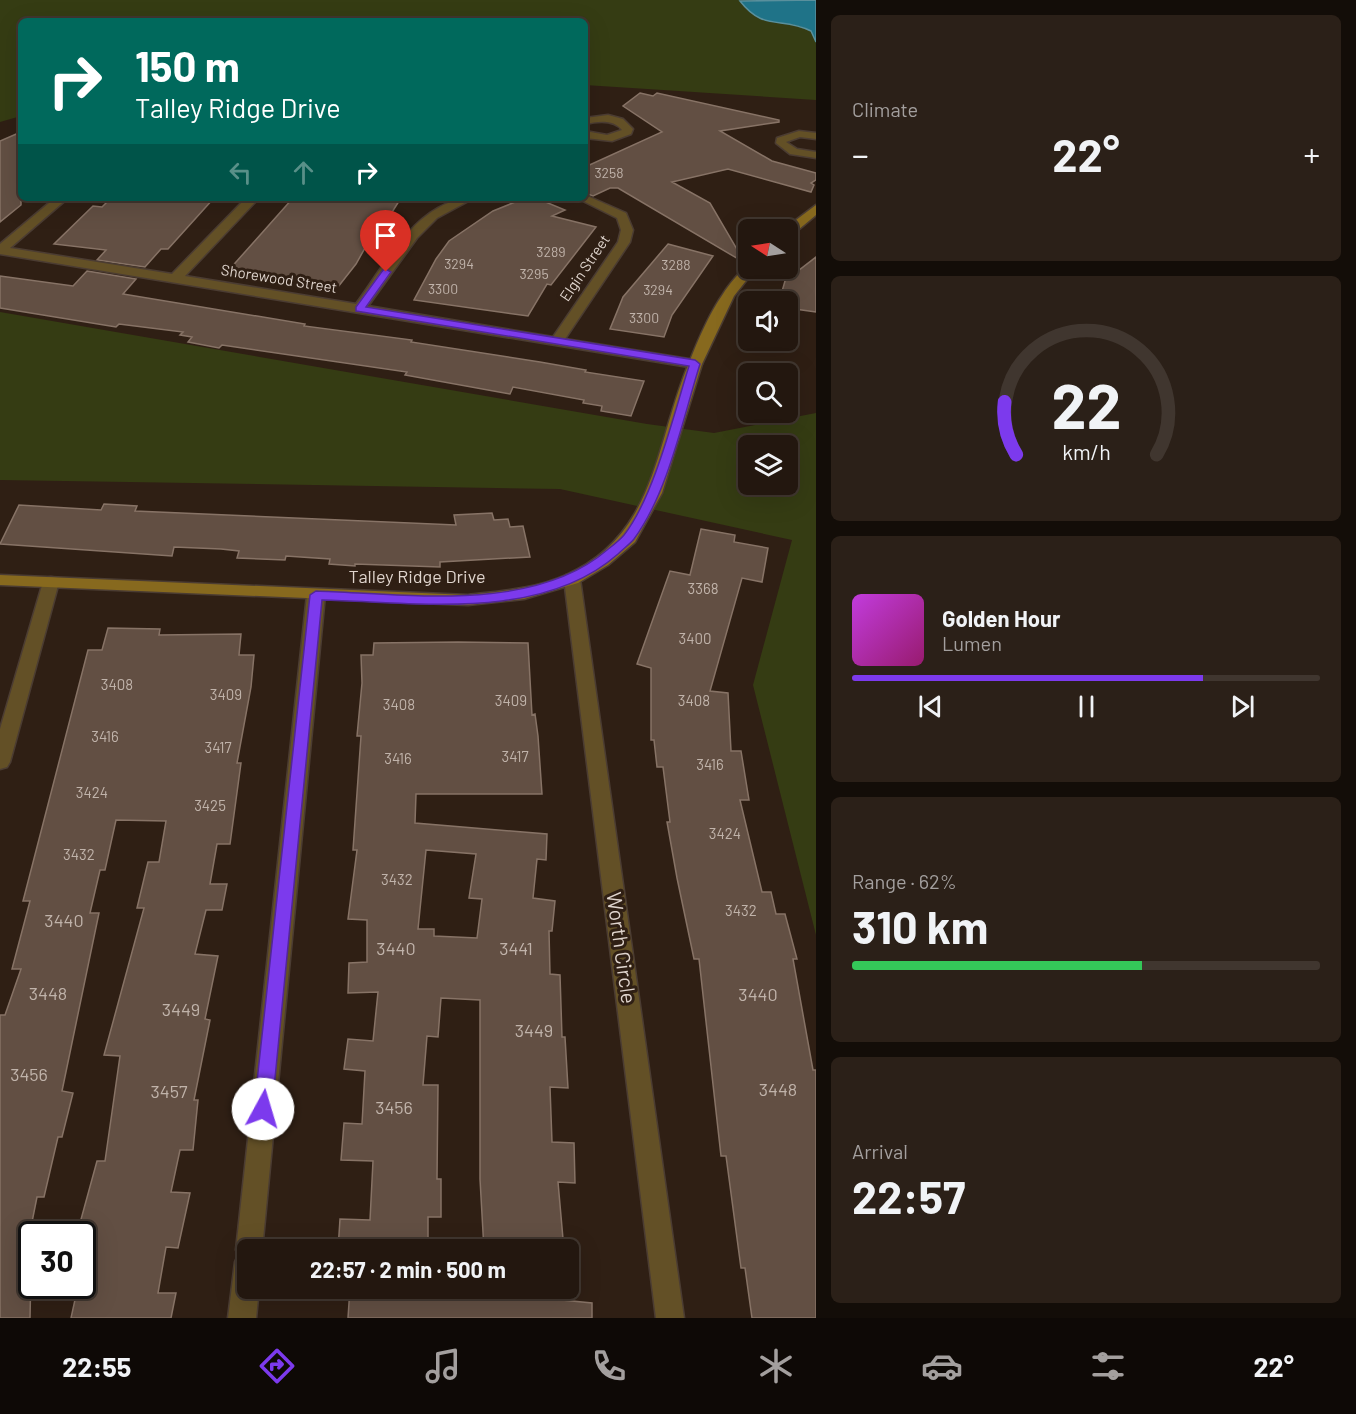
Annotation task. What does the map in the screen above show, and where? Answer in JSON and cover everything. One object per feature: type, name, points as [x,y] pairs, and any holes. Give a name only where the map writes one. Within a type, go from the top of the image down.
[{"type":"street","points":[[588,120],[599,118],[615,120],[626,125],[628,129],[627,132],[617,137],[588,137]]},
{"type":"street","points":[[816,136],[791,135],[781,143],[794,153],[816,155]]},
{"type":"street","name":"Elgin Street","points":[[557,340],[624,242],[627,230],[622,216],[588,199]]},
{"type":"street","points":[[0,250],[59,201]]},
{"type":"street","points":[[175,279],[250,201]]},
{"type":"street","points":[[359,309],[413,235],[433,215],[462,201]]},
{"type":"street","points":[[798,224],[816,209]]},
{"type":"street","name":"Shorewood Street","points":[[0,250],[695,364]]},
{"type":"street","name":"Talley Ridge Drive","points":[[0,580],[468,600],[524,594],[572,579],[602,561],[629,538],[654,493],[695,364],[728,295],[741,279]]},
{"type":"street","name":"Worth Circle","points":[[572,579],[670,1318]]},
{"type":"street","points":[[0,762],[51,582]]},
{"type":"street","points":[[250,1239],[316,595]]},
{"type":"street","points":[[242,1318],[244,1299]]},
{"type":"green space","points":[[0,0],[816,0],[816,100],[588,85],[588,18],[18,18],[18,117],[0,122]]},
{"type":"green space","points":[[0,312],[647,424],[714,433],[765,423],[798,423],[798,417],[816,413],[816,935],[753,685],[792,540],[560,489],[0,480]]},
{"type":"water","points":[[816,0],[816,42],[811,31],[757,17],[740,1]]},
{"type":"building","points":[[640,93],[653,96],[657,93],[779,120],[779,122],[720,131],[772,161],[816,173],[816,180],[811,183],[814,185],[811,192],[728,169],[672,182],[710,203],[738,251],[738,259],[618,188],[610,188],[593,196],[588,194],[588,166],[662,132],[623,106]]},
{"type":"building","points":[[18,133],[18,201],[21,201],[21,205],[0,222],[0,141]]},
{"type":"building","points":[[108,201],[211,201],[168,249],[161,249],[145,267],[97,260],[106,250],[54,244],[93,206],[102,207]]},
{"type":"building","points":[[290,201],[399,201],[379,233],[374,232],[356,264],[338,287],[228,271]]},
{"type":"building","points":[[518,201],[543,201],[565,210],[552,216],[596,227],[551,285],[547,284],[528,316],[414,300],[436,259],[449,241],[493,211]]},
{"type":"building","points":[[668,244],[713,256],[672,315],[664,337],[610,329],[623,297]]},
{"type":"building","points":[[816,257],[816,312],[798,309],[798,291],[782,291],[788,279],[798,279],[798,271]]},
{"type":"building","points":[[87,271],[136,279],[123,294],[305,324],[304,326],[412,340],[411,342],[644,381],[631,416],[601,411],[602,406],[583,403],[584,400],[513,387],[510,394],[405,375],[407,372],[222,345],[219,348],[188,342],[192,337],[180,335],[183,332],[119,324],[116,327],[0,308],[0,276],[73,286]]},
{"type":"building","points":[[104,504],[137,506],[135,511],[456,525],[454,515],[492,513],[494,520],[508,519],[510,527],[523,526],[530,557],[440,562],[440,567],[355,564],[355,566],[329,564],[330,559],[286,556],[285,560],[237,558],[239,551],[221,549],[174,547],[172,556],[0,544],[19,505],[101,510]]},
{"type":"building","points":[[701,529],[735,535],[734,542],[768,548],[762,582],[742,578],[710,691],[728,693],[731,751],[741,751],[749,800],[740,800],[762,892],[771,892],[776,914],[785,914],[797,959],[793,959],[813,1070],[816,1070],[816,1318],[752,1318],[745,1268],[741,1268],[726,1156],[721,1156],[699,959],[694,959],[677,878],[667,822],[670,822],[663,767],[657,767],[654,740],[651,740],[651,668],[637,664],[670,571],[690,575]]},
{"type":"building","points":[[108,628],[160,629],[159,635],[241,634],[239,655],[254,655],[251,687],[237,763],[241,763],[230,844],[217,844],[210,884],[227,884],[222,910],[206,910],[195,954],[218,956],[205,1019],[210,1020],[194,1100],[198,1100],[193,1150],[180,1150],[171,1192],[190,1193],[178,1248],[166,1247],[158,1293],[176,1293],[171,1318],[71,1318],[75,1299],[96,1299],[96,1221],[81,1221],[97,1161],[105,1161],[120,1056],[104,1055],[144,908],[137,908],[148,862],[159,862],[166,821],[116,820],[105,870],[100,870],[90,913],[99,913],[62,1091],[73,1093],[62,1137],[58,1137],[44,1197],[37,1197],[32,1221],[18,1221],[18,1299],[30,1299],[30,1318],[0,1318],[0,1015],[5,1015],[21,969],[12,969],[30,901],[23,901],[88,650],[102,650]]},
{"type":"building","points":[[374,643],[528,643],[532,715],[535,714],[538,736],[542,794],[416,794],[415,823],[547,834],[546,860],[537,859],[533,898],[555,901],[552,931],[549,931],[550,974],[560,975],[562,1037],[565,1037],[568,1088],[550,1087],[552,1142],[574,1143],[575,1183],[558,1182],[563,1239],[483,1239],[480,1179],[480,1000],[441,998],[438,1037],[427,1036],[423,1085],[438,1085],[437,1179],[441,1179],[441,1217],[428,1217],[428,1239],[339,1239],[340,1219],[370,1220],[373,1161],[341,1160],[344,1123],[362,1124],[365,1071],[344,1069],[348,1039],[373,1041],[378,992],[348,993],[349,963],[367,962],[367,920],[348,919],[357,850],[353,850],[361,736],[357,736],[362,683],[361,655],[373,655]],"holes":[[[426,850],[476,854],[469,898],[482,899],[477,938],[434,936],[434,929],[418,929]]]},
{"type":"building","points":[[349,1299],[551,1299],[592,1303],[592,1318],[348,1318]]},
{"type":"route","points":[[263,1109],[316,595],[468,600],[524,594],[572,579],[602,561],[629,538],[654,493],[695,364],[359,309],[386,272]]}]
